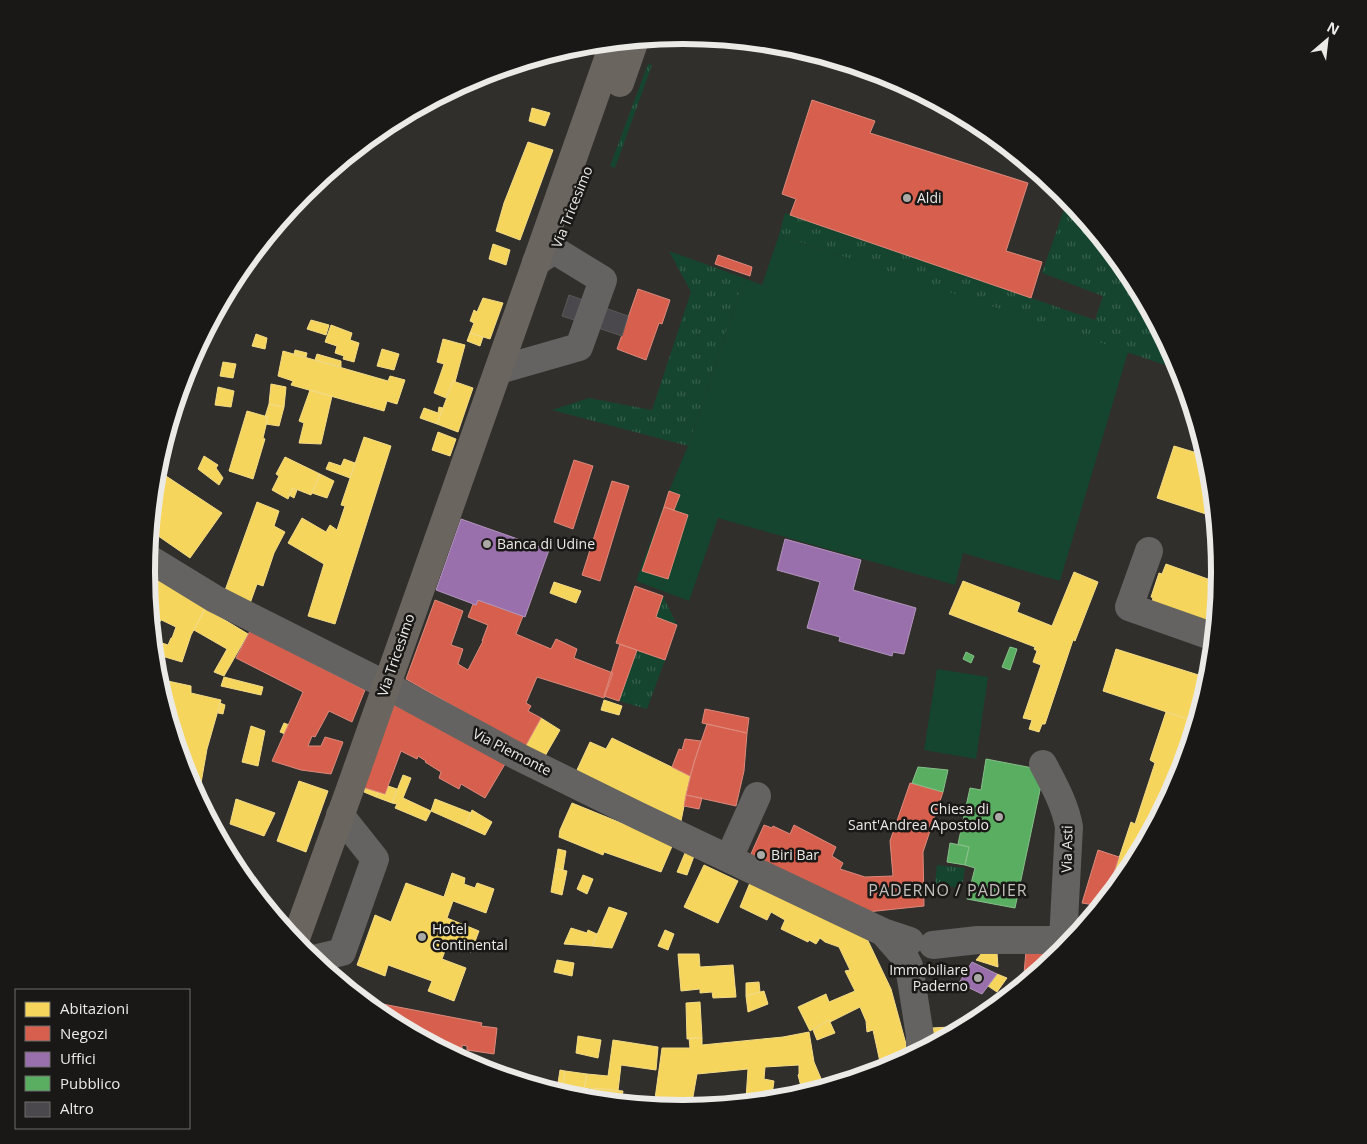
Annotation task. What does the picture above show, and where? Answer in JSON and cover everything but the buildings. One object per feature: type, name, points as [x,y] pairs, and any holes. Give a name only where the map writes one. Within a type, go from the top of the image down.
[{"type":"main road","name":"Via Tricesimo","points":[[545,256],[572,213],[633,46]]},
{"type":"main road","name":"Via Tricesimo","points":[[298,933],[499,370],[545,256],[612,49]]},
{"type":"street","points":[[499,370],[579,347],[603,280],[545,256]]},
{"type":"street","points":[[1149,551],[1129,607],[1208,635]]},
{"type":"street","name":"Via Piemonte","points":[[155,562],[215,599],[386,686],[519,757],[883,932],[920,956]]},
{"type":"street","name":"Via Asti","points":[[1043,764],[1060,796],[1070,827],[1068,934]]},
{"type":"street","points":[[729,858],[757,796]]},
{"type":"street","points":[[322,957],[342,952],[376,859],[340,815]]},
{"type":"street","points":[[920,1044],[920,956],[978,940],[1063,940]]},
{"type":"green space","points":[[648,64],[652,65],[615,168],[610,166]]},
{"type":"green space","points":[[1065,207],[1103,250],[1123,279],[1141,308],[1171,367],[779,235],[785,213],[1095,320],[1103,296],[1042,273]]},
{"type":"green space","points":[[779,235],[1128,352],[1060,581],[963,553],[955,585],[718,518],[689,601],[636,581],[669,491],[688,446],[744,278],[762,285]]},
{"type":"green space","points":[[669,251],[744,278],[688,446],[552,410],[589,398],[652,410],[691,292]]},
{"type":"green space","points":[[663,596],[677,625],[656,617]]},
{"type":"green space","points":[[637,650],[665,660],[647,709],[619,701]]},
{"type":"green space","points":[[937,669],[988,677],[976,759],[924,750]]},
{"type":"green space","points":[[937,865],[965,868],[962,888],[935,885]]},
{"type":"place","name":"Aldi","points":[[907,198]]},
{"type":"place","name":"Banca di Udine","points":[[487,544]]},
{"type":"place","name":"Chiesa di Sant'Andrea Apostolo","points":[[999,817]]},
{"type":"place","name":"Biri Bar","points":[[761,855]]},
{"type":"place","name":"Hotel Continental","points":[[422,937]]},
{"type":"place","name":"Immobiliare Paderno","points":[[978,978]]},
{"type":"district","name":"PADERNO / PADIER","points":[[948,890]]}]
